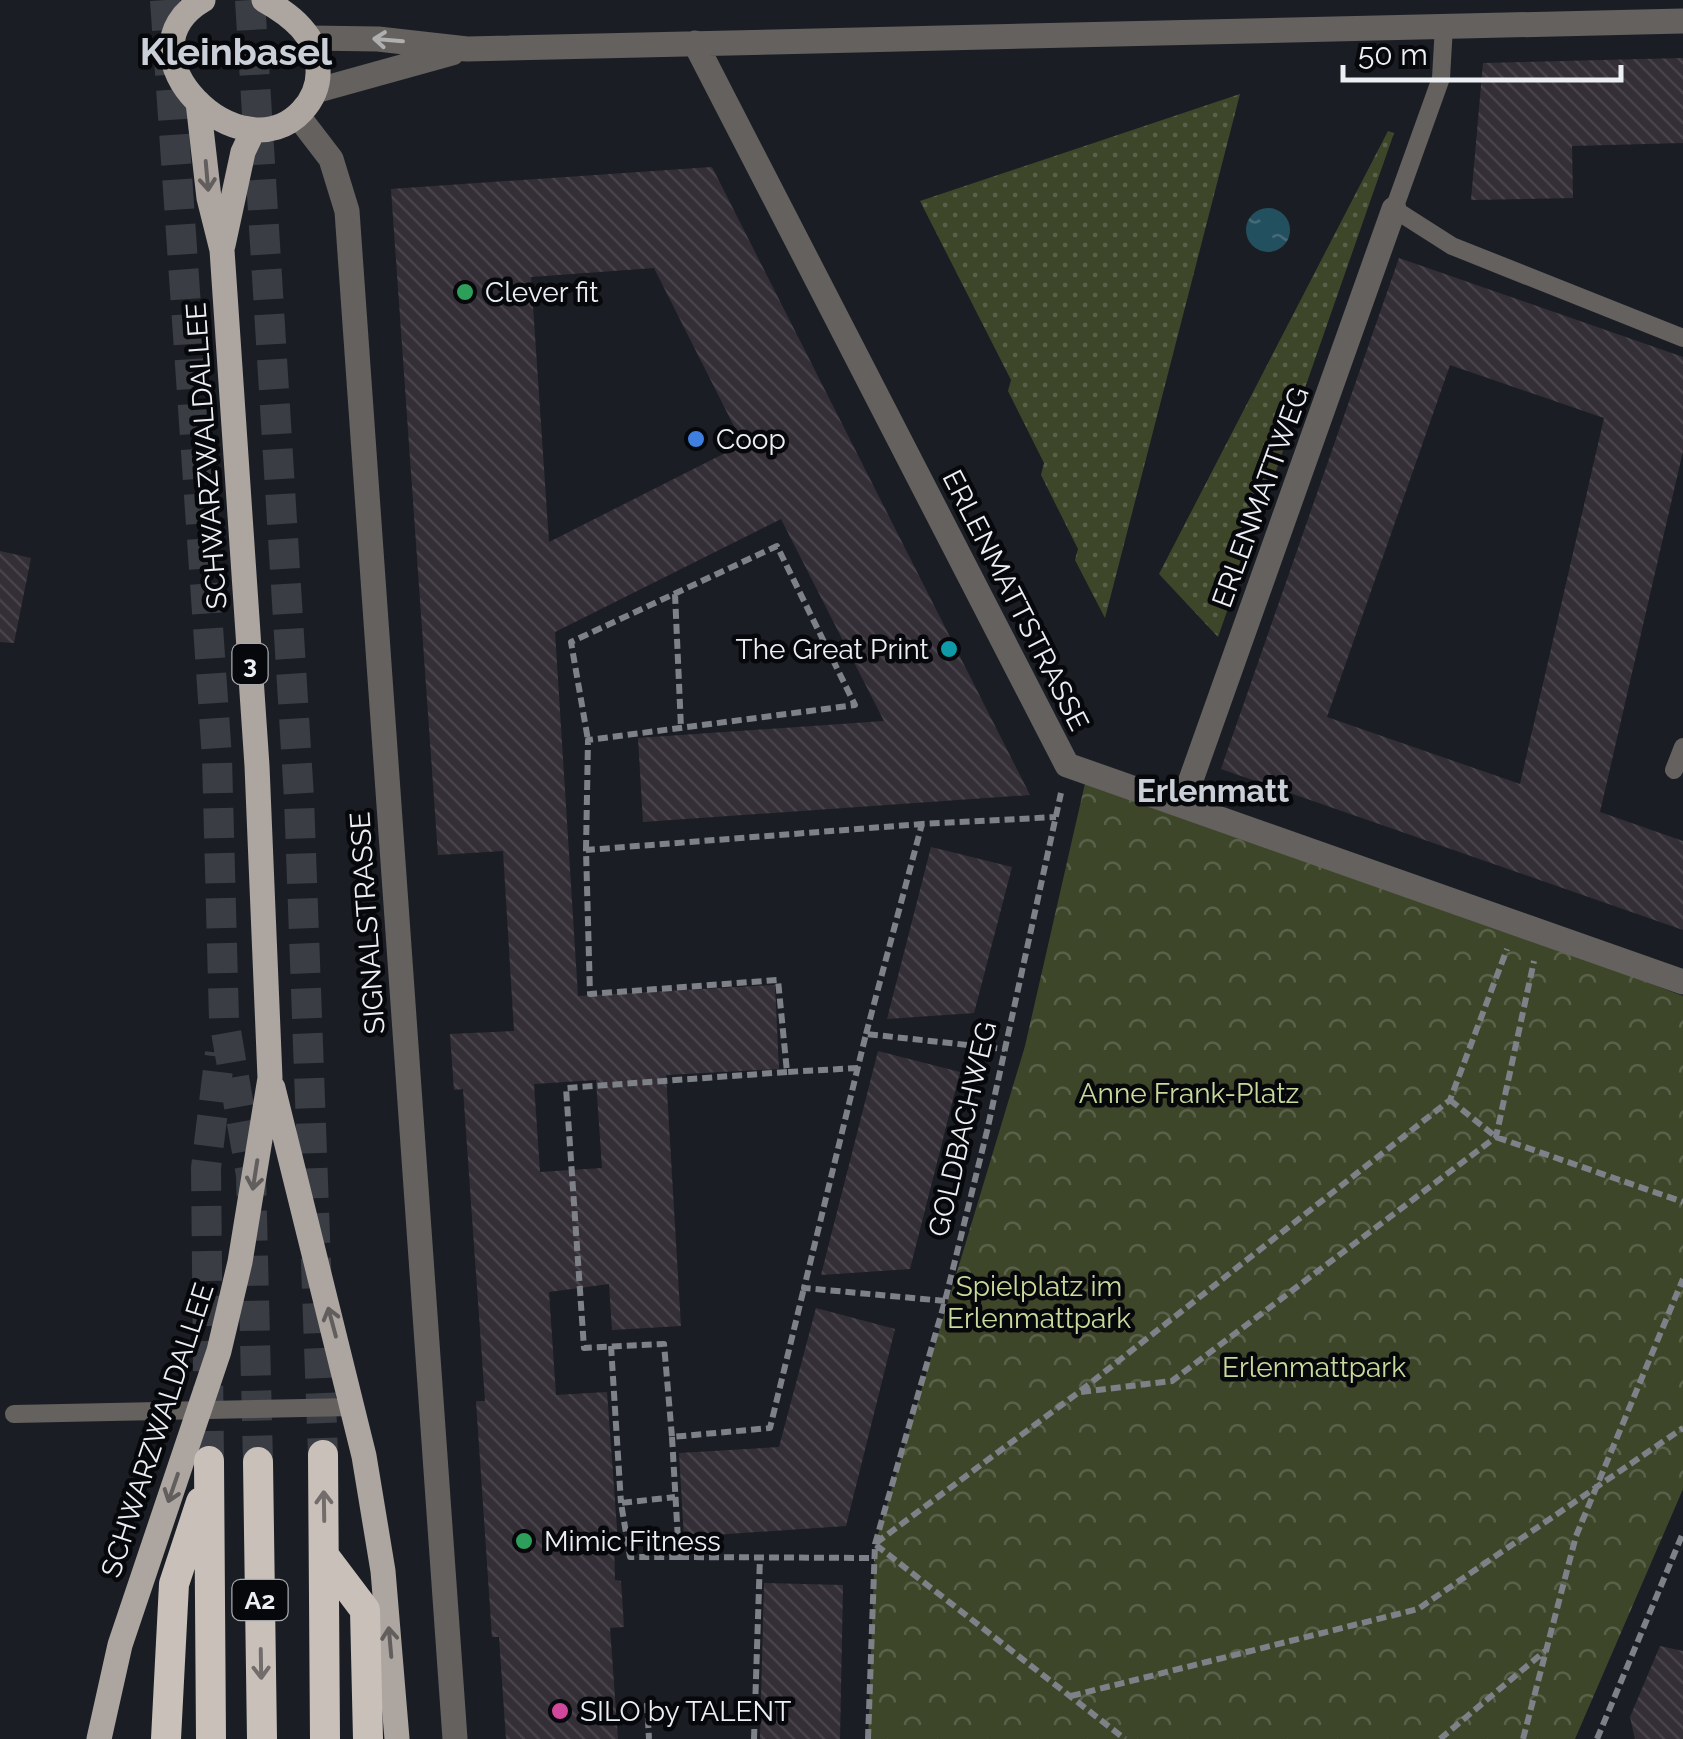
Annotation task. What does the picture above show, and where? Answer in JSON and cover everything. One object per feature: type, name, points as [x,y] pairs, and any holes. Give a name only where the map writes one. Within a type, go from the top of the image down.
[{"type":"highway","name":"A2","points":[[323,1455],[325,1739]]},
{"type":"highway","name":"A2","points":[[258,1462],[262,1739]]},
{"type":"highway","points":[[166,1739],[174,1584],[209,1470],[211,1739]]},
{"type":"highway","points":[[324,1557],[365,1610],[368,1739]]},
{"type":"main road","points":[[198,102],[219,117],[253,131],[270,130],[298,116],[316,91],[318,62],[309,38],[287,14],[266,0]]},
{"type":"main road","name":"3","points":[[198,102],[178,78],[172,46],[176,30],[200,1]]},
{"type":"main road","name":"SCHWARZWALDALLEE","points":[[99,1739],[120,1645],[218,1352],[240,1262],[270,1078],[257,766],[222,250],[209,198],[198,102]]},
{"type":"main road","name":"SCHWARZWALDALLEE","points":[[222,250],[243,152],[253,131]]},
{"type":"main road","name":"SCHWARZWALDALLEE","points":[[270,1078],[353,1407],[383,1571],[397,1739]]},
{"type":"street","points":[[309,38],[378,39],[467,49],[1444,13],[1683,21]]},
{"type":"street","name":"ERLENMATTSTRASSE","points":[[695,43],[1067,765],[1182,805],[1512,935],[1683,982]]},
{"type":"street","points":[[316,91],[467,49]]},
{"type":"street","name":"SIGNALSTRASSE","points":[[298,116],[331,159],[348,223],[455,1739]]},
{"type":"street","name":"ERLENMATTWEG","points":[[1182,805],[1394,209]]},
{"type":"lane","name":"ERLENMATTWEG","points":[[1394,209],[1436,94],[1444,13]]},
{"type":"lane","points":[[1394,209],[1452,246],[1683,338]]},
{"type":"lane","points":[[1674,770],[1683,748]]},
{"type":"lane","points":[[14,1414],[353,1407]]},
{"type":"path","points":[[588,740],[855,706],[777,546],[572,642],[588,740],[590,994],[778,980],[787,1072]]},
{"type":"path","points":[[674,594],[681,728]]},
{"type":"path","name":"GOLDBACHWEG","points":[[868,1739],[875,1544],[945,1301],[1067,765]]},
{"type":"path","points":[[586,850],[1056,817]]},
{"type":"path","points":[[672,1437],[770,1428],[866,1034],[922,824]]},
{"type":"path","points":[[1079,1392],[1172,1381],[1496,1137],[1534,959],[1512,935],[1450,1100],[1079,1392],[875,1544],[1125,1739]]},
{"type":"path","points":[[866,1034],[1005,1050]]},
{"type":"path","points":[[679,1557],[664,1344],[584,1348],[566,1088],[858,1068]]},
{"type":"path","points":[[1450,1100],[1496,1137],[1683,1202]]},
{"type":"path","points":[[1523,1739],[1576,1536],[1683,1279]]},
{"type":"path","points":[[804,1288],[945,1301]]},
{"type":"path","points":[[611,1346],[621,1503],[630,1558],[875,1558]]},
{"type":"path","points":[[1072,1696],[1418,1609],[1683,1428]]},
{"type":"path","points":[[621,1503],[676,1496]]},
{"type":"path","points":[[1598,1739],[1683,1533]]},
{"type":"path","points":[[754,1739],[760,1557]]},
{"type":"path","points":[[1440,1739],[1546,1650]]},
{"type":"path","points":[[647,1703],[649,1739]]},
{"type":"green space","points":[[1240,94],[1105,618],[1075,560],[1078,549],[1041,475],[1044,463],[1008,391],[1011,380],[920,201]]},
{"type":"green space","points":[[1388,131],[1394,133],[1218,637],[1159,574]]},
{"type":"green space","name":"Erlenmattpark","points":[[1086,779],[1683,996],[1683,1489],[1575,1739],[868,1739],[875,1544],[1025,1046]]},
{"type":"water","points":[[1268,208],[1283,215],[1290,230],[1283,245],[1268,252],[1253,245],[1246,230],[1253,215]]},
{"type":"building","points":[[1683,58],[1683,143],[1572,146],[1573,198],[1471,200],[1483,63]]},
{"type":"building","points":[[712,167],[1030,795],[643,822],[638,738],[884,721],[781,519],[555,632],[578,996],[775,985],[779,1069],[666,1075],[681,1326],[612,1330],[609,1284],[549,1292],[556,1395],[607,1392],[618,1542],[614,1542],[615,1580],[621,1581],[624,1627],[610,1628],[618,1739],[506,1739],[499,1637],[492,1637],[476,1401],[485,1401],[463,1089],[454,1090],[450,1034],[514,1031],[503,851],[438,855],[391,189]],"holes":[[[654,268],[743,444],[549,542],[531,277]],[[596,1080],[602,1168],[540,1172],[534,1084]]]},
{"type":"building","points":[[1399,258],[1683,357],[1683,451],[1600,812],[1683,841],[1683,930],[1221,769]],"holes":[[[1450,365],[1604,418],[1520,784],[1327,717]]]},
{"type":"building","points":[[0,551],[31,558],[14,643],[0,642]]},
{"type":"building","points":[[931,847],[1012,867],[974,1013],[887,1019]]},
{"type":"building","points":[[878,1051],[960,1072],[910,1269],[821,1275]]},
{"type":"building","points":[[816,1308],[895,1329],[846,1526],[684,1537],[679,1453],[779,1447]]},
{"type":"building","points":[[764,1583],[843,1585],[840,1739],[760,1739]]},
{"type":"building","points":[[1660,1646],[1683,1651],[1683,1739],[1635,1739],[1630,1717]]},
{"type":"tunnel","points":[[165,0],[217,758],[224,1020],[251,1175],[258,1462]]},
{"type":"tunnel","points":[[250,0],[299,798],[323,1455]]},
{"type":"tunnel","points":[[209,1461],[206,1168],[220,1053]]},
{"type":"place","name":"Clever fit","points":[[465,292]]},
{"type":"place","name":"Coop","points":[[696,439]]},
{"type":"place","name":"The Great Print","points":[[949,649]]},
{"type":"place","name":"Mimic Fitness","points":[[524,1541]]},
{"type":"place","name":"SILO by TALENT","points":[[560,1711]]},
{"type":"district","name":"Kleinbasel","points":[[236,52]]},
{"type":"district","name":"Erlenmatt","points":[[1213,791]]},
{"type":"park label","name":"Anne Frank-Platz","points":[[1189,1093]]},
{"type":"park label","name":"Spielplatz im Erlenmattpark","points":[[1039,1302]]}]
